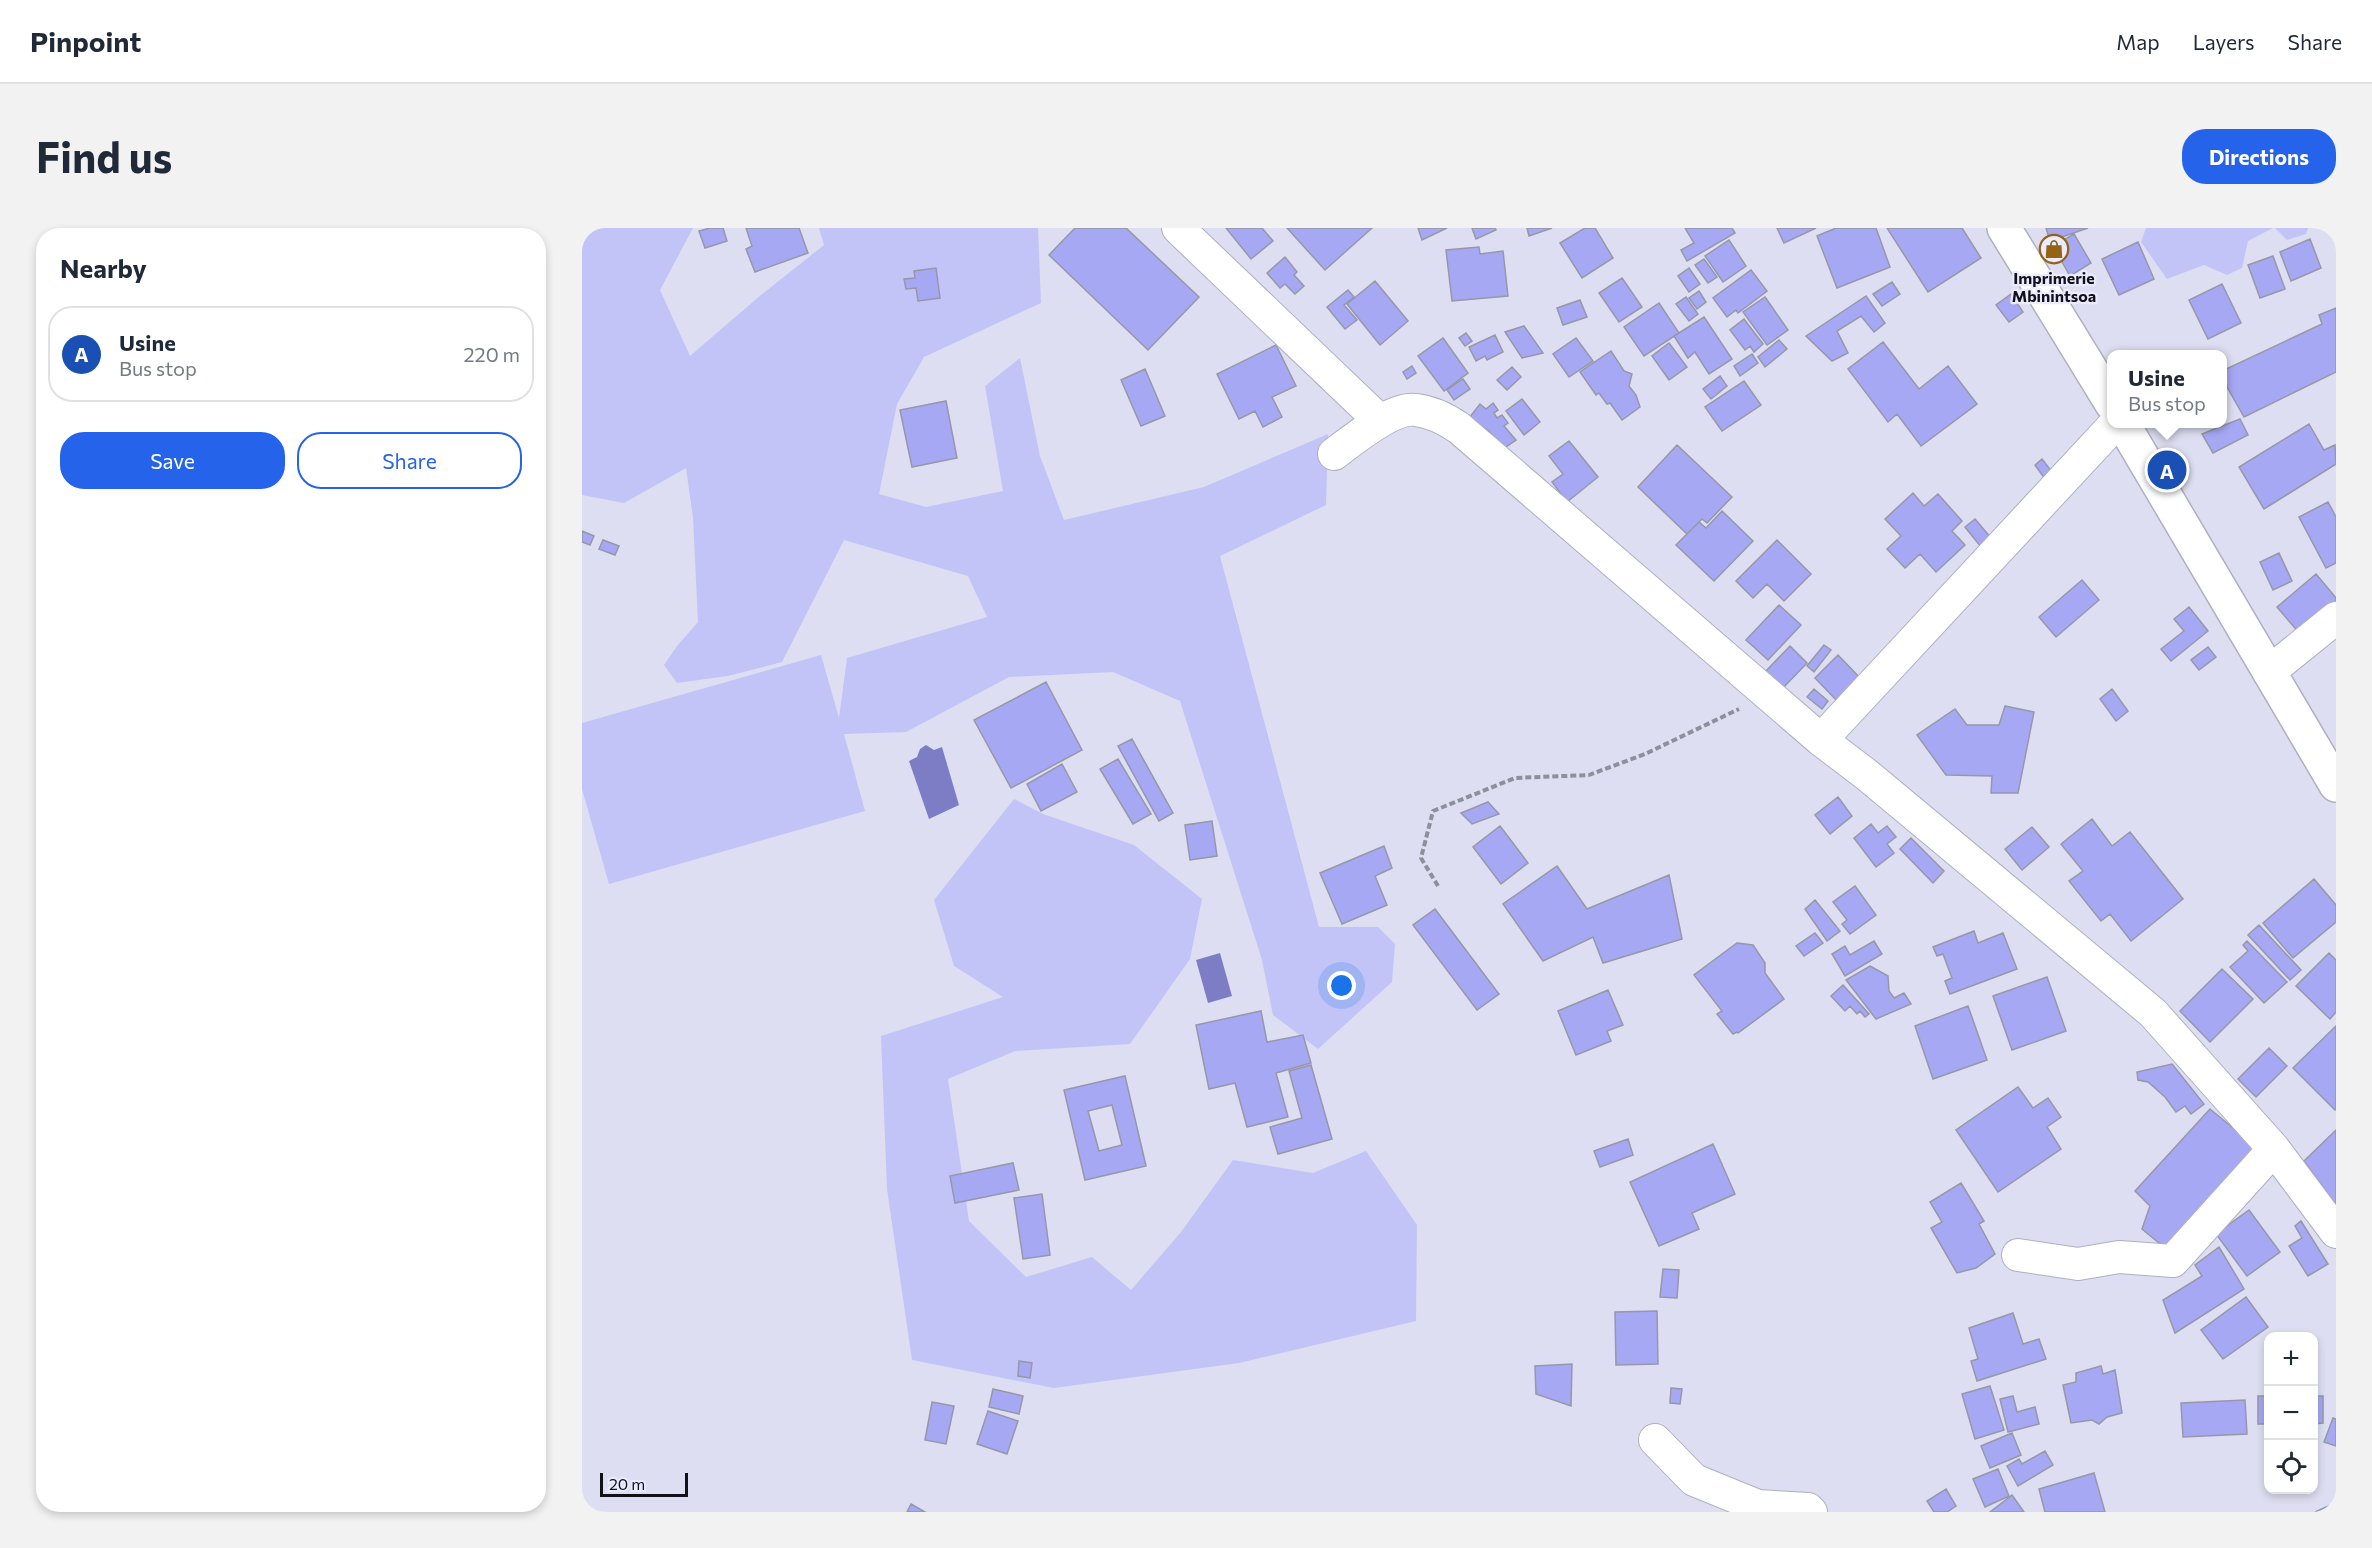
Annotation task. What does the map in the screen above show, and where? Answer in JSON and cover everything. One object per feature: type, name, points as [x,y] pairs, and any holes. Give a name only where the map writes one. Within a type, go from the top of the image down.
[{"type":"main road","points":[[2004,228],[2107,396]]},
{"type":"main road","points":[[2126,428],[2336,785]]},
{"type":"street","points":[[1178,228],[1380,420]]},
{"type":"street","points":[[1334,453],[1380,420],[1414,409],[1440,416],[1459,428],[1821,740],[1867,775],[2152,1013],[2274,1149],[2336,1233]]},
{"type":"street","points":[[1821,740],[2110,428]]},
{"type":"street","points":[[2269,672],[2336,618]]},
{"type":"street","points":[[2018,1255],[2078,1264],[2119,1257],[2172,1261],[2274,1149]]},
{"type":"street","points":[[1655,1440],[1694,1480],[1758,1506],[1808,1509],[1810,1512]]},
{"type":"path","points":[[1438,886],[1421,858],[1433,811],[1515,778],[1589,774],[1600,771],[1645,754],[1769,694]]},
{"type":"shaded area","points":[[582,228],[693,228],[660,290],[690,356],[824,245],[819,228],[1038,228],[1041,303],[924,357],[897,404],[879,494],[926,507],[1003,491],[985,386],[1020,358],[1040,456],[1064,520],[1204,487],[1328,434],[1326,505],[1220,556],[1319,927],[1378,927],[1395,944],[1392,982],[1318,1049],[1273,1015],[1262,960],[1180,701],[1113,672],[1009,677],[906,732],[844,734],[865,811],[609,884],[582,789],[582,723],[821,655],[839,718],[847,658],[987,617],[968,576],[844,540],[782,662],[728,676],[677,683],[664,665],[698,622],[693,518],[686,468],[624,503],[582,495]]},
{"type":"shaded area","points":[[2146,228],[2273,228],[2248,241],[2242,268],[2227,275],[2204,265],[2167,279],[2141,242]]},
{"type":"shaded area","points":[[2275,228],[2308,228],[2306,234],[2287,240]]},
{"type":"shaded area","points":[[926,745],[934,750],[942,747],[959,805],[929,819],[909,761],[917,757],[920,749]]},
{"type":"shaded area","points":[[1014,799],[1043,814],[1134,845],[1202,899],[1190,959],[1130,1044],[1015,1051],[948,1079],[969,1221],[1026,1277],[1092,1257],[1131,1290],[1181,1232],[1233,1160],[1313,1173],[1366,1151],[1417,1225],[1416,1321],[1239,1363],[1054,1388],[912,1360],[887,1189],[881,1036],[1003,997],[954,966],[934,900]]},
{"type":"shaded area","points":[[1220,953],[1232,996],[1208,1003],[1196,960]]},
{"type":"building","points":[[723,228],[727,241],[705,248],[699,231]]},
{"type":"building","points":[[746,228],[799,228],[808,253],[755,272],[746,249],[752,246]]},
{"type":"building","points":[[1075,228],[1126,228],[1199,297],[1148,350],[1049,255]]},
{"type":"building","points":[[1226,228],[1262,228],[1273,241],[1251,259]]},
{"type":"building","points":[[1287,228],[1372,228],[1325,270]]},
{"type":"building","points":[[1418,228],[1447,228],[1422,240]]},
{"type":"building","points":[[1472,228],[1495,228],[1496,230],[1476,239]]},
{"type":"building","points":[[1527,228],[1552,228],[1529,236]]},
{"type":"building","points":[[1585,228],[1595,228],[1613,258],[1582,278],[1560,243]]},
{"type":"building","points":[[1685,228],[1732,228],[1735,233],[1687,261],[1681,250],[1694,243]]},
{"type":"building","points":[[1777,228],[1816,228],[1784,243]]},
{"type":"building","points":[[1836,228],[1876,228],[1890,267],[1837,288],[1817,236]]},
{"type":"building","points":[[1887,228],[1962,228],[1981,258],[1928,292]]},
{"type":"building","points":[[2046,228],[2088,228],[2050,241]]},
{"type":"building","points":[[2074,234],[2091,263],[2070,276],[2053,246]]},
{"type":"building","points":[[2310,239],[2321,268],[2291,281],[2280,252]]},
{"type":"building","points":[[1729,240],[1746,266],[1723,282],[1705,256]]},
{"type":"building","points":[[2138,242],[2154,279],[2119,295],[2102,259]]},
{"type":"building","points":[[1479,247],[1480,254],[1503,251],[1508,296],[1452,301],[1446,250]]},
{"type":"building","points":[[2273,256],[2285,289],[2260,298],[2248,265]]},
{"type":"building","points":[[1285,257],[1297,272],[1294,275],[1304,286],[1295,294],[1285,284],[1280,288],[1267,273]]},
{"type":"building","points":[[1704,259],[1717,277],[1708,283],[1695,265]]},
{"type":"building","points":[[936,268],[940,298],[918,301],[916,288],[906,289],[904,279],[915,278],[914,271]]},
{"type":"building","points":[[1689,268],[1700,284],[1689,292],[1678,276]]},
{"type":"building","points":[[1751,270],[1767,291],[1738,313],[1736,310],[1727,317],[1713,298]]},
{"type":"building","points":[[1622,278],[1642,307],[1619,322],[1599,293]]},
{"type":"building","points":[[1375,281],[1408,321],[1380,345],[1347,304]]},
{"type":"building","points":[[1892,282],[1900,294],[1882,306],[1873,294]]},
{"type":"building","points":[[2222,284],[2241,323],[2208,339],[2189,300]]},
{"type":"building","points":[[1348,290],[1354,297],[1344,305],[1357,320],[1345,329],[1327,307]]},
{"type":"building","points":[[1699,291],[1706,302],[1697,309],[1689,298]]},
{"type":"building","points":[[2011,294],[2023,312],[2009,322],[1996,305]]},
{"type":"building","points":[[1866,296],[1885,323],[1874,332],[1861,316],[1837,331],[1848,353],[1832,361],[1806,336]]},
{"type":"building","points":[[1686,297],[1698,314],[1689,321],[1676,304]]},
{"type":"building","points":[[1765,297],[1788,330],[1767,345],[1743,312]]},
{"type":"building","points":[[1580,300],[1587,317],[1563,325],[1557,308]]},
{"type":"building","points":[[1659,303],[1679,333],[1644,356],[1624,327]]},
{"type":"building","points":[[2336,308],[2336,372],[2244,417],[2227,387],[2227,369],[2322,324],[2319,315]]},
{"type":"building","points":[[1704,317],[1732,359],[1709,374],[1695,352],[1688,358],[1674,336]]},
{"type":"building","points":[[1744,319],[1763,344],[1754,352],[1750,346],[1745,350],[1730,330]]},
{"type":"building","points":[[1524,326],[1543,353],[1522,358],[1505,332]]},
{"type":"building","points":[[1466,333],[1472,341],[1465,346],[1459,338]]},
{"type":"building","points":[[1495,335],[1503,352],[1487,360],[1485,356],[1476,361],[1469,347]]},
{"type":"building","points":[[1443,338],[1468,373],[1444,391],[1418,356]]},
{"type":"building","points":[[1576,338],[1593,361],[1569,377],[1553,354]]},
{"type":"building","points":[[1779,340],[1787,349],[1765,367],[1758,357]]},
{"type":"building","points":[[1883,342],[1919,389],[1948,366],[1977,404],[1921,446],[1897,414],[1888,422],[1848,369]]},
{"type":"building","points":[[1669,343],[1687,367],[1669,380],[1652,356]]},
{"type":"building","points":[[1276,345],[1296,386],[1272,397],[1282,417],[1263,427],[1255,411],[1239,419],[1217,374]]},
{"type":"building","points":[[1611,351],[1624,371],[1632,374],[1629,386],[1636,395],[1640,407],[1622,420],[1610,403],[1607,404],[1599,393],[1596,395],[1580,372]]},
{"type":"building","points":[[1752,354],[1758,363],[1740,376],[1734,366]]},
{"type":"building","points":[[1412,366],[1416,373],[1407,379],[1403,372]]},
{"type":"building","points":[[1512,367],[1521,377],[1507,390],[1497,380]]},
{"type":"building","points":[[1145,369],[1165,416],[1141,426],[1121,380]]},
{"type":"building","points":[[1720,376],[1727,386],[1711,399],[1703,389]]},
{"type":"building","points":[[1463,379],[1470,389],[1454,400],[1447,390]]},
{"type":"building","points":[[1744,381],[1761,405],[1722,431],[1705,407]]},
{"type":"building","points":[[1522,399],[1540,422],[1524,435],[1506,411]]},
{"type":"building","points":[[946,401],[957,458],[912,467],[900,410]]},
{"type":"building","points":[[1493,403],[1498,410],[1494,413],[1497,418],[1502,415],[1508,423],[1504,426],[1516,440],[1503,449],[1489,431],[1469,418],[1480,404],[1486,409]]},
{"type":"building","points":[[2240,419],[2248,435],[2213,453],[2202,434],[2217,428],[2227,428],[2227,424]]},
{"type":"building","points":[[2309,424],[2324,450],[2335,445],[2336,464],[2264,509],[2239,467]]},
{"type":"building","points":[[1569,441],[1598,477],[1567,502],[1552,482],[1563,474],[1549,456]]},
{"type":"building","points":[[1677,445],[1732,497],[1707,523],[1702,519],[1687,534],[1638,487]]},
{"type":"building","points":[[2042,459],[2053,473],[2045,479],[2035,465]]},
{"type":"building","points":[[1913,493],[1924,506],[1938,494],[1962,521],[1952,531],[1965,545],[1936,572],[1920,554],[1905,568],[1887,549],[1901,536],[1885,519]]},
{"type":"building","points":[[2328,502],[2336,517],[2336,563],[2326,568],[2299,517]]},
{"type":"building","points":[[1722,511],[1753,541],[1714,581],[1676,545],[1699,522],[1706,528]]},
{"type":"building","points":[[1975,519],[1991,538],[1981,547],[1965,527]]},
{"type":"building","points":[[582,531],[594,536],[590,545],[582,542]]},
{"type":"building","points":[[603,540],[619,546],[615,555],[599,549]]},
{"type":"building","points":[[1777,540],[1811,574],[1784,601],[1767,584],[1753,598],[1736,581]]},
{"type":"building","points":[[2279,553],[2292,581],[2273,590],[2260,562]]},
{"type":"building","points":[[2316,574],[2336,598],[2336,604],[2300,634],[2277,607]]},
{"type":"building","points":[[2082,580],[2099,600],[2056,637],[2039,617]]},
{"type":"building","points":[[1779,605],[1801,625],[1768,660],[1746,640]]},
{"type":"building","points":[[2189,607],[2208,631],[2171,661],[2161,649],[2184,631],[2174,619]]},
{"type":"building","points":[[1824,645],[1831,650],[1814,672],[1807,666]]},
{"type":"building","points":[[1790,646],[1807,663],[1782,689],[1765,672]]},
{"type":"building","points":[[2208,647],[2216,657],[2199,670],[2191,660]]},
{"type":"building","points":[[1838,655],[1863,681],[1840,704],[1815,678]]},
{"type":"building","points":[[1046,682],[1082,750],[1011,788],[974,720]]},
{"type":"building","points":[[1814,689],[1828,701],[1822,709],[1807,697]]},
{"type":"building","points":[[2112,689],[2128,711],[2116,721],[2100,699]]},
{"type":"building","points":[[2005,706],[2034,712],[2018,793],[1991,793],[1992,776],[1946,775],[1917,735],[1955,709],[1967,725],[1999,725]]},
{"type":"building","points":[[1132,739],[1173,813],[1159,821],[1118,746]]},
{"type":"building","points":[[1118,759],[1151,814],[1133,824],[1100,769]]},
{"type":"building","points":[[1062,764],[1077,792],[1041,811],[1027,784]]},
{"type":"building","points":[[1838,797],[1852,816],[1830,834],[1815,815]]},
{"type":"building","points":[[1488,802],[1499,814],[1472,824],[1461,813]]},
{"type":"building","points":[[2092,819],[2112,846],[2130,832],[2183,899],[2131,941],[2110,914],[2101,921],[2069,881],[2083,871],[2061,844]]},
{"type":"building","points":[[1212,821],[1217,856],[1190,860],[1185,825]]},
{"type":"building","points":[[1871,824],[1878,833],[1887,826],[1896,837],[1887,844],[1894,853],[1876,867],[1854,838]]},
{"type":"building","points":[[1500,826],[1528,863],[1501,884],[1473,847]]},
{"type":"building","points":[[2032,827],[2049,847],[2022,870],[2005,849]]},
{"type":"building","points":[[1911,838],[1944,871],[1933,883],[1900,849]]},
{"type":"building","points":[[1384,846],[1392,868],[1375,876],[1387,905],[1342,924],[1320,873]]},
{"type":"building","points":[[1557,866],[1587,909],[1669,875],[1682,939],[1603,963],[1593,937],[1543,961],[1503,904]]},
{"type":"building","points":[[2314,879],[2336,905],[2336,922],[2293,958],[2263,923]]},
{"type":"building","points":[[1855,886],[1876,915],[1850,934],[1842,924],[1847,920],[1833,902]]},
{"type":"building","points":[[1815,900],[1840,931],[1827,941],[1805,909]]},
{"type":"building","points":[[1435,909],[1499,994],[1477,1010],[1413,925]]},
{"type":"building","points":[[2259,925],[2301,970],[2290,980],[2248,935]]},
{"type":"building","points":[[1974,931],[1978,943],[2003,933],[2017,969],[1950,994],[1945,981],[1952,978],[1943,954],[1937,956],[1933,947]]},
{"type":"building","points":[[1815,933],[1823,943],[1804,956],[1796,946]]},
{"type":"building","points":[[1874,941],[1882,954],[1845,976],[1832,954],[1845,946],[1850,955]]},
{"type":"building","points":[[2247,941],[2287,982],[2264,1003],[2230,967],[2248,951],[2243,945]]},
{"type":"building","points":[[1737,943],[1753,945],[1765,963],[1765,973],[1784,999],[1738,1033],[1733,1034],[1717,1014],[1722,1011],[1694,975]]},
{"type":"building","points":[[2329,953],[2336,960],[2336,1012],[2330,1019],[2296,986]]},
{"type":"building","points":[[1870,966],[1888,976],[1889,991],[1894,998],[1904,993],[1911,1004],[1876,1019],[1846,980]]},
{"type":"building","points":[[2222,969],[2253,999],[2210,1042],[2180,1011]]},
{"type":"building","points":[[2047,977],[2066,1031],[2012,1050],[1993,996]]},
{"type":"building","points":[[1843,985],[1869,1014],[1865,1017],[1860,1011],[1857,1014],[1850,1006],[1845,1011],[1831,996]]},
{"type":"building","points":[[1608,990],[1623,1025],[1607,1031],[1611,1041],[1576,1055],[1558,1011]]},
{"type":"building","points":[[1968,1006],[1987,1060],[1933,1079],[1915,1026]]},
{"type":"building","points":[[1261,1011],[1267,1042],[1303,1035],[1311,1063],[1276,1073],[1288,1117],[1247,1127],[1235,1083],[1209,1089],[1196,1025]]},
{"type":"building","points":[[2336,1026],[2336,1109],[2335,1110],[2293,1068]]},
{"type":"building","points":[[2269,1048],[2287,1066],[2256,1097],[2238,1079]]},
{"type":"building","points":[[2172,1064],[2204,1104],[2191,1114],[2185,1106],[2176,1112],[2165,1097],[2148,1082],[2138,1080],[2137,1072]]},
{"type":"building","points":[[1311,1065],[1332,1139],[1278,1154],[1270,1127],[1302,1118],[1289,1071]]},
{"type":"building","points":[[1125,1076],[1146,1166],[1085,1180],[1064,1090]],"holes":[[[1112,1105],[1122,1145],[1099,1151],[1088,1111]]]},
{"type":"building","points":[[2018,1087],[2033,1108],[2048,1098],[2061,1117],[2047,1127],[2061,1149],[1998,1192],[1956,1130]]},
{"type":"building","points":[[2210,1109],[2256,1147],[2170,1252],[2142,1229],[2150,1206],[2135,1191]]},
{"type":"building","points":[[2336,1130],[2336,1205],[2304,1161]]},
{"type":"building","points":[[1628,1139],[1633,1155],[1600,1167],[1594,1151]]},
{"type":"building","points":[[1713,1144],[1735,1194],[1692,1213],[1699,1229],[1659,1246],[1630,1182]]},
{"type":"building","points":[[1013,1163],[1019,1190],[955,1203],[950,1176]]},
{"type":"building","points":[[1961,1183],[1984,1221],[1979,1224],[1995,1254],[1976,1268],[1957,1273],[1931,1228],[1942,1222],[1930,1202]]},
{"type":"building","points":[[1042,1194],[1050,1255],[1023,1259],[1014,1198]]},
{"type":"building","points":[[2249,1210],[2280,1252],[2247,1276],[2216,1234]]},
{"type":"building","points":[[2301,1221],[2328,1264],[2308,1276],[2289,1246],[2302,1238],[2295,1226]]},
{"type":"building","points":[[2219,1247],[2244,1289],[2175,1333],[2163,1300],[2202,1276],[2195,1265]]},
{"type":"building","points":[[1663,1269],[1679,1270],[1677,1298],[1660,1297]]},
{"type":"building","points":[[2246,1297],[2268,1327],[2223,1359],[2201,1330]]},
{"type":"building","points":[[1657,1311],[1658,1364],[1616,1365],[1615,1312]]},
{"type":"building","points":[[2013,1313],[2023,1344],[2039,1339],[2046,1359],[1977,1381],[1971,1361],[1978,1359],[1969,1328]]},
{"type":"building","points":[[1019,1361],[1032,1363],[1030,1378],[1018,1376]]},
{"type":"building","points":[[1572,1364],[1571,1406],[1536,1394],[1535,1366]]},
{"type":"building","points":[[2101,1366],[2103,1374],[2115,1370],[2122,1413],[2107,1417],[2099,1424],[2092,1420],[2071,1423],[2063,1385],[2076,1382],[2076,1373]]},
{"type":"building","points":[[1990,1386],[2004,1430],[1975,1439],[1962,1394]]},
{"type":"building","points":[[1671,1388],[1682,1389],[1680,1404],[1670,1403]]},
{"type":"building","points":[[993,1389],[1023,1396],[1019,1414],[989,1407]]},
{"type":"building","points":[[2013,1396],[2017,1412],[2035,1407],[2039,1424],[2008,1432],[2000,1399]]},
{"type":"building","points":[[2258,1396],[2264,1396],[2264,1424],[2258,1424]]},
{"type":"building","points":[[2318,1396],[2323,1396],[2323,1423],[2318,1424]]},
{"type":"building","points":[[2245,1400],[2247,1434],[2183,1437],[2181,1403]]},
{"type":"building","points":[[932,1402],[954,1406],[946,1444],[925,1440]]},
{"type":"building","points":[[988,1411],[1018,1421],[1007,1454],[977,1444]]},
{"type":"building","points":[[2333,1418],[2336,1419],[2336,1446],[2324,1442]]},
{"type":"building","points":[[2012,1433],[2021,1455],[1990,1468],[1981,1446]]},
{"type":"building","points":[[2045,1451],[2053,1465],[2018,1486],[2007,1466],[2019,1459],[2022,1464]]},
{"type":"building","points":[[1998,1469],[2009,1496],[1985,1507],[1973,1479]]},
{"type":"building","points":[[2094,1473],[2105,1512],[2045,1512],[2039,1489]]},
{"type":"building","points":[[1946,1489],[1956,1506],[1947,1512],[1934,1512],[1927,1501]]},
{"type":"building","points":[[2012,1495],[2024,1512],[1990,1512]]},
{"type":"building","points":[[2335,1503],[2336,1512],[2315,1512]]},
{"type":"building","points":[[911,1504],[925,1512],[907,1512]]},
{"type":"place","name":"Imprimerie Mbinintsoa","points":[[2054,249]]},
{"type":"place","name":"Usine","points":[[2167,470]]}]
